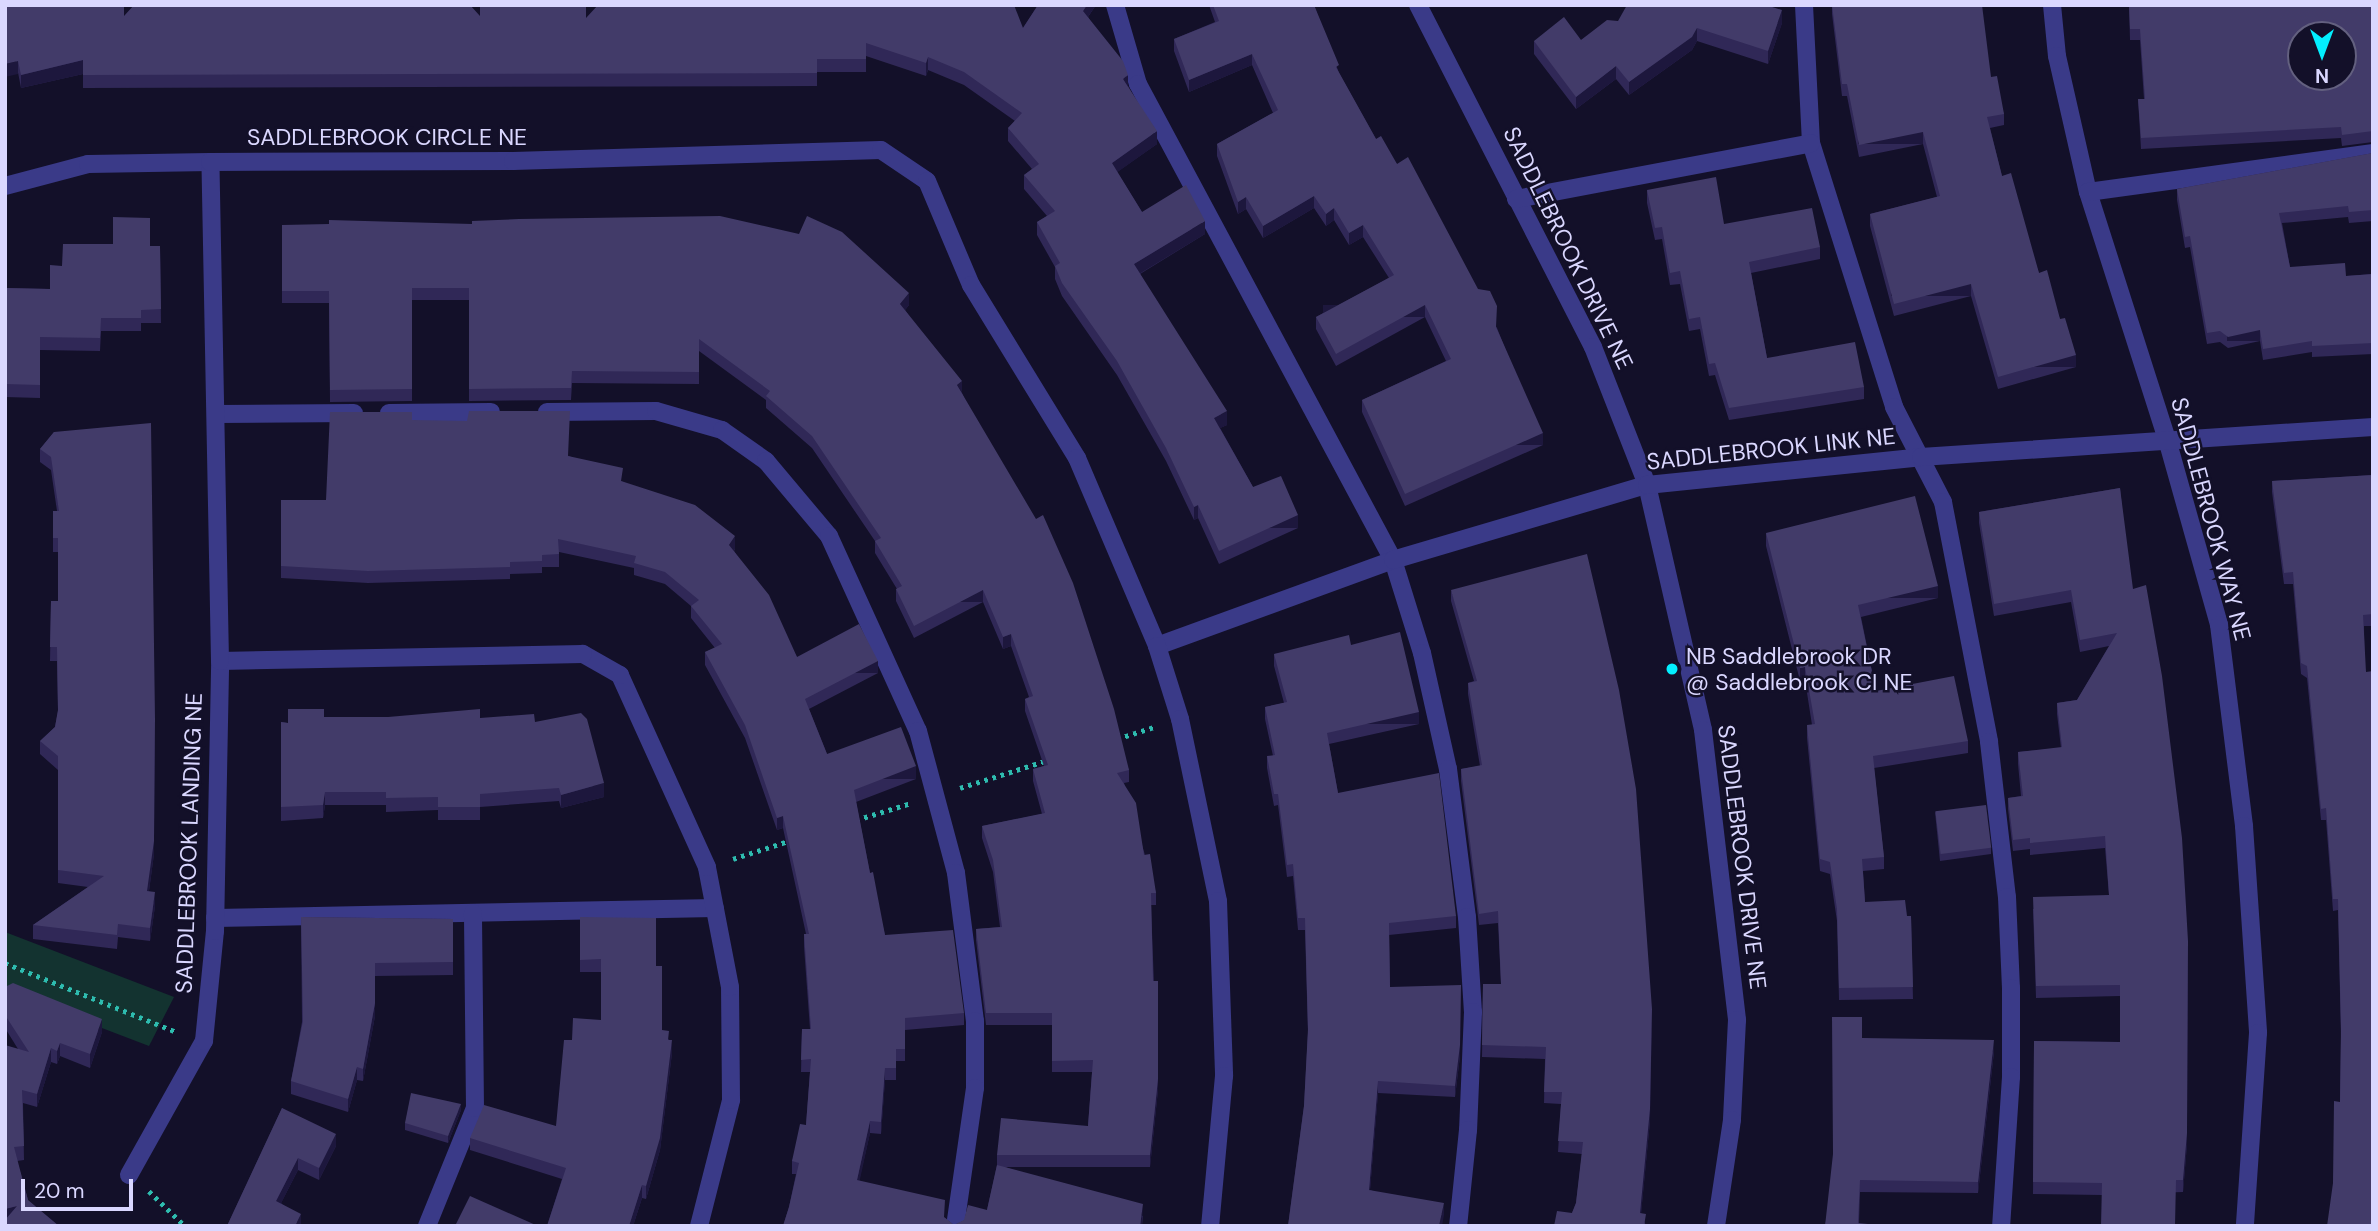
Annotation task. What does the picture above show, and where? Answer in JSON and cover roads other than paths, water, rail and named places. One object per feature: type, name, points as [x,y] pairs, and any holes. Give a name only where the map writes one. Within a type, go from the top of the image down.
[{"type":"street","points":[[1115,5],[1138,85],[1393,560],[1422,653],[1448,769],[1466,917],[1473,1012],[1468,1129],[1458,1226]]},
{"type":"street","name":"SADDLEBROOK DRIVE NE","points":[[1418,5],[1593,347],[1647,485],[1703,730],[1737,1020],[1732,1120],[1716,1226]]},
{"type":"street","points":[[1804,5],[1811,143],[1894,407],[1943,502],[1989,741],[2007,897],[2011,1077],[2001,1226]]},
{"type":"street","name":"SADDLEBROOK WAY NE","points":[[2052,5],[2057,56],[2088,192],[2168,443],[2219,625],[2244,826],[2258,1033],[2245,1226]]},
{"type":"street","points":[[1516,199],[1811,143]]},
{"type":"street","name":"SADDLEBROOK CIRCLE NE","points":[[5,186],[88,164],[513,161],[881,150],[927,181],[971,285],[1077,458],[1157,646],[1180,719],[1218,901],[1224,1076],[1210,1226]]},
{"type":"street","points":[[2088,192],[2373,153]]},
{"type":"street","points":[[210,162],[220,661],[583,654],[620,675],[707,867],[730,987],[731,1100],[699,1226]]},
{"type":"street","points":[[533,412],[656,411],[722,430],[766,461],[829,536],[918,731],[956,873],[975,1021],[975,1088],[955,1226]]},
{"type":"street","points":[[217,414],[505,412]]},
{"type":"street","name":"SADDLEBROOK LINK NE","points":[[1157,646],[1393,560],[1647,485],[1921,457],[2168,443],[2373,427]]},
{"type":"street","name":"SADDLEBROOK LANDING NE","points":[[129,1175],[204,1041],[215,918],[220,661]]},
{"type":"street","points":[[215,918],[715,908]]},
{"type":"street","points":[[426,1226],[475,1108],[473,913]]},
{"type":"place","name":"NB Saddlebrook DR @ Saddlebrook CI NE","points":[[1672,669]]}]
